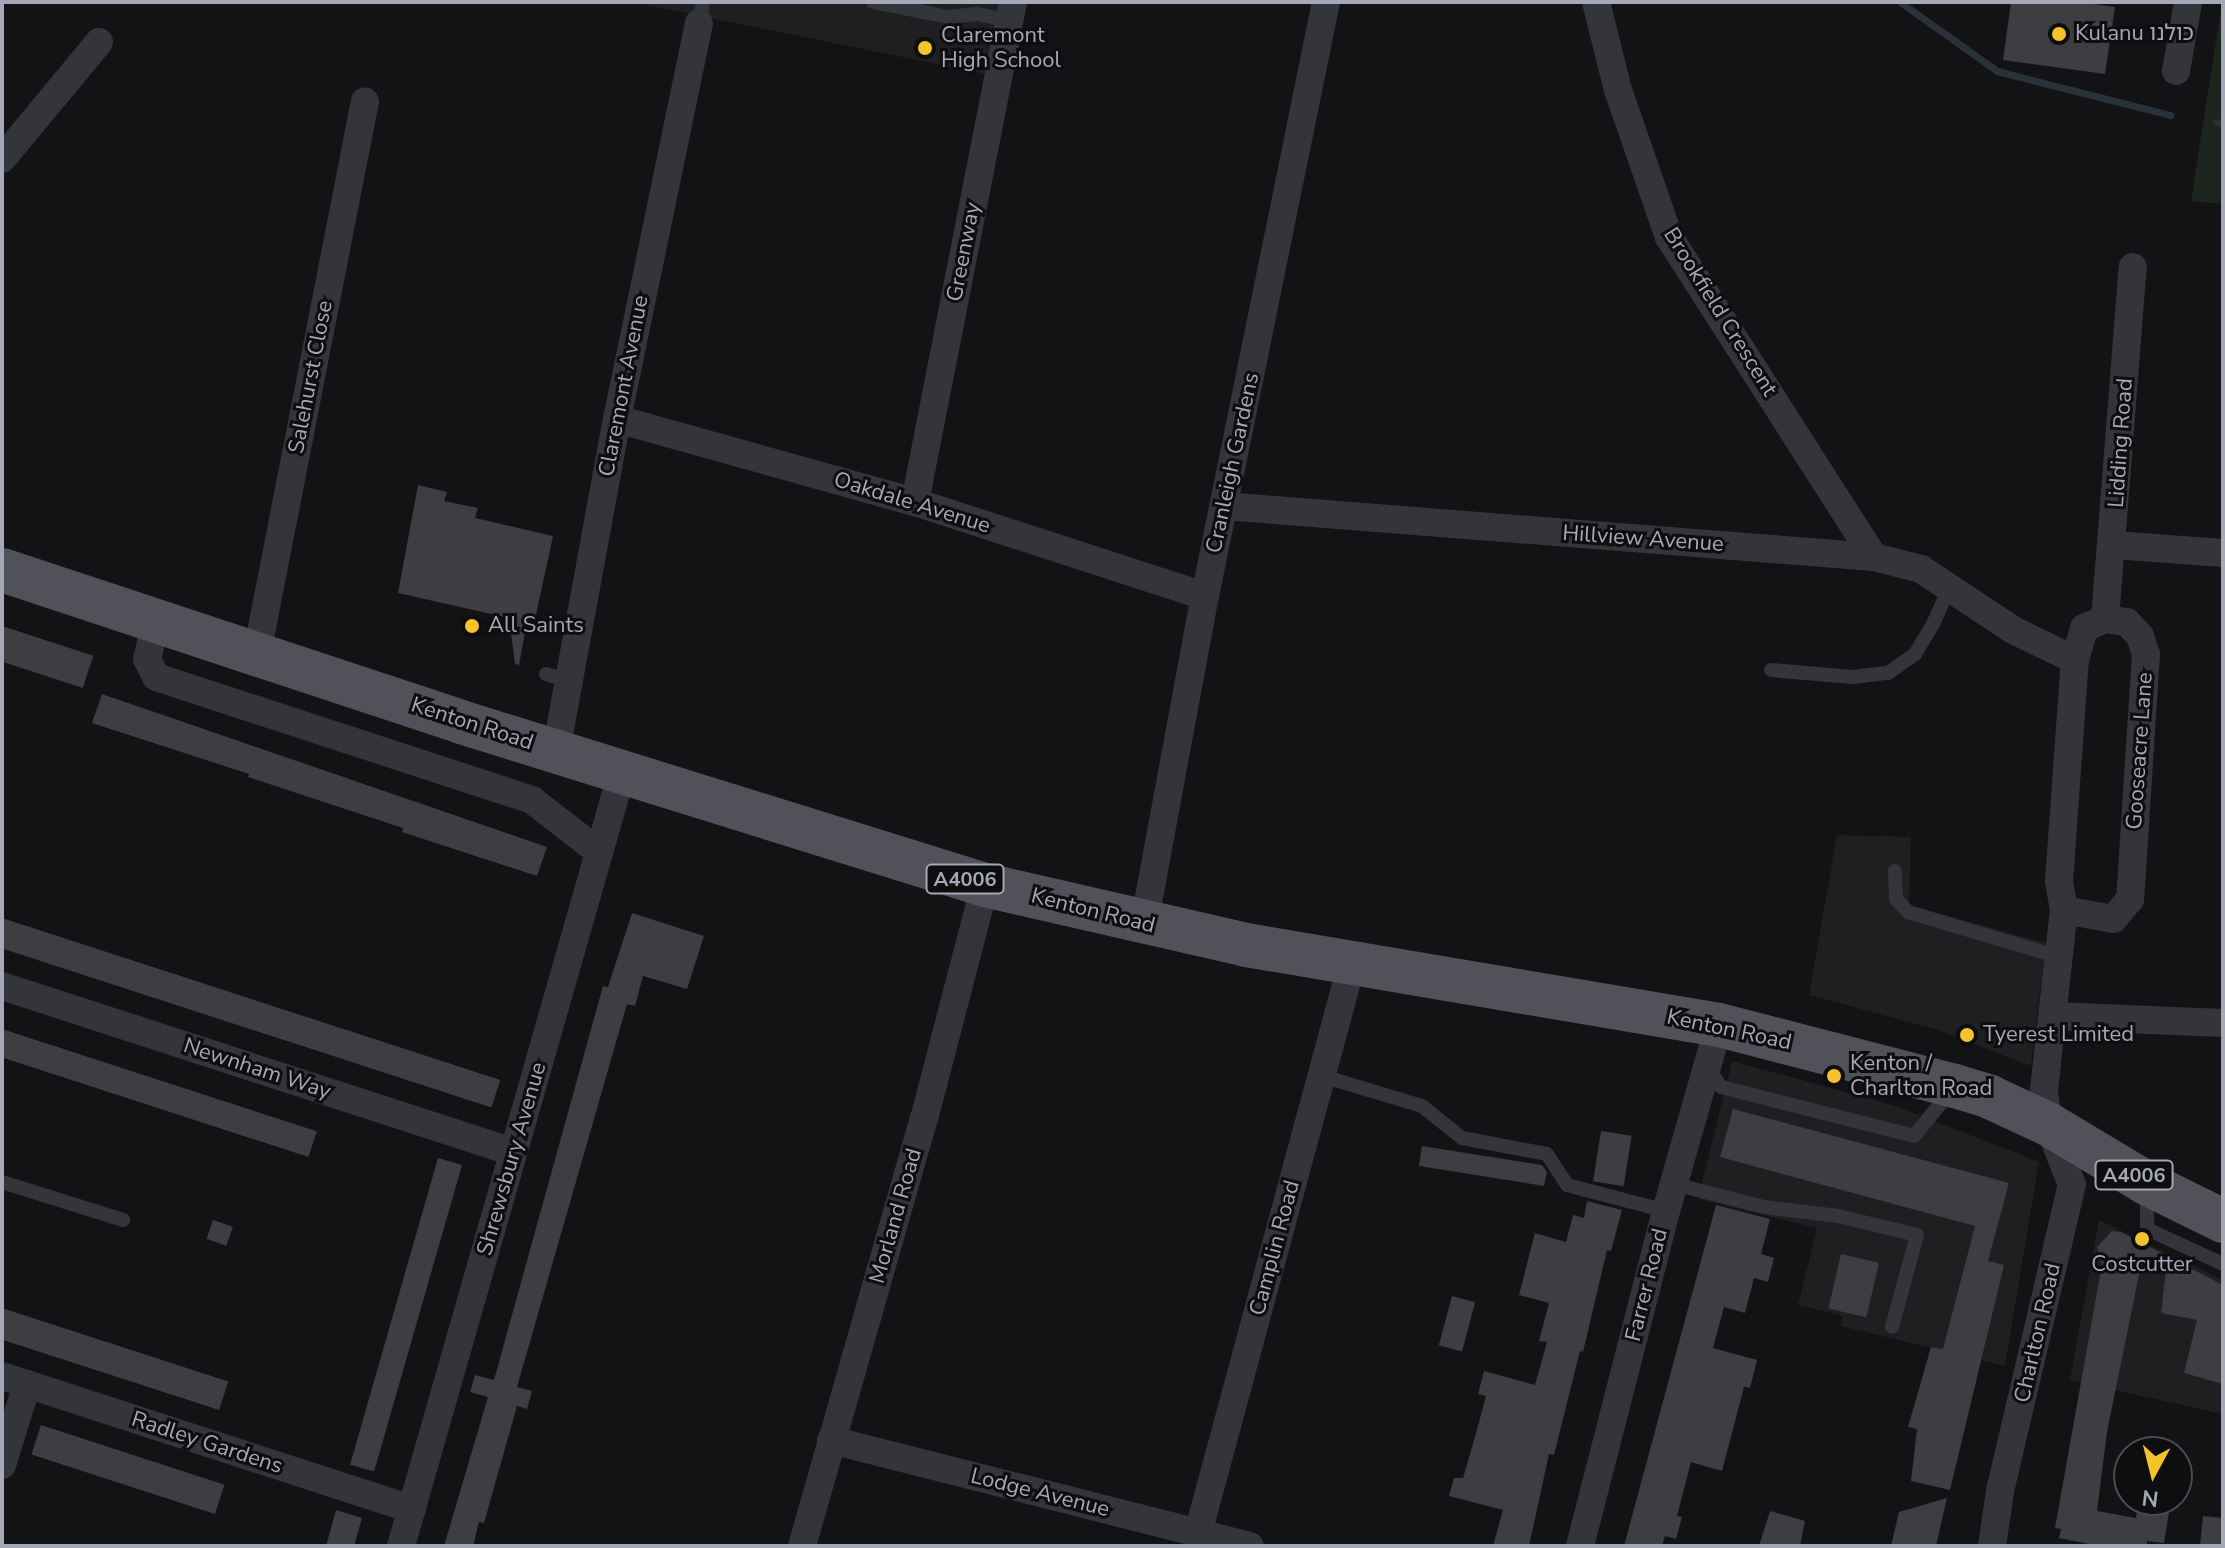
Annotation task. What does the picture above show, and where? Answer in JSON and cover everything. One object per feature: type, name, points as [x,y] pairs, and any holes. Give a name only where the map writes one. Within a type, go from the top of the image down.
[{"type":"main road","name":"Kenton Road","points":[[2,570],[556,751],[985,885],[1144,924],[1352,963],[1719,1025],[1955,1086],[2048,1124]]},
{"type":"main road","name":"A4006","points":[[2048,1124],[2146,1183],[2223,1221]]},
{"type":"street","name":"Cranleigh Gardens","points":[[1144,924],[1205,596],[1326,2]]},
{"type":"street","name":"Brookfield Crescent","points":[[1596,2],[1618,90],[1669,237],[1874,557]]},
{"type":"street","points":[[2176,71],[2188,2]]},
{"type":"street","name":"Greenway","points":[[915,502],[1011,11]]},
{"type":"street","name":"Claremont Avenue","points":[[556,751],[558,678],[617,419],[701,13]]},
{"type":"street","points":[[2,159],[99,42]]},
{"type":"street","name":"Salehurst Close","points":[[257,653],[365,101]]},
{"type":"street","name":"Lidding Road","points":[[2094,623],[2113,545],[2133,267]]},
{"type":"street","name":"Oakdale Avenue","points":[[617,419],[915,502],[1205,596]]},
{"type":"street","name":"Hillview Avenue","points":[[1224,506],[1874,557],[1921,569],[2013,630],[2040,640],[2075,660]]},
{"type":"street","points":[[2113,545],[2223,553]]},
{"type":"street","points":[[156,621],[147,659],[156,677],[532,800],[599,852]]},
{"type":"street","name":"Gooseacre Lane","points":[[2064,910],[2113,919],[2130,899],[2146,654],[2140,636],[2127,622],[2094,623]]},
{"type":"street","points":[[2040,640],[2094,623]]},
{"type":"street","points":[[2048,1124],[2044,1090],[2064,910],[2059,881],[2075,660],[2094,623]]},
{"type":"street","name":"Shrewsbury Avenue","points":[[401,1546],[622,772]]},
{"type":"street","name":"Morland Road","points":[[802,1546],[924,1119],[985,885]]},
{"type":"street","name":"Camplin Road","points":[[1198,1533],[1352,963]]},
{"type":"street","name":"Newnham Way","points":[[2,986],[513,1152]]},
{"type":"street","points":[[2054,1016],[2223,1023]]},
{"type":"street","name":"Farrer Road","points":[[1580,1546],[1670,1197],[1719,1025]]},
{"type":"street","name":"Charlton Road","points":[[1992,1546],[2000,1491],[2072,1185],[2048,1124]]},
{"type":"street","points":[[2,1465],[14,1380]]},
{"type":"street","name":"Radley Gardens","points":[[14,1380],[412,1509]]},
{"type":"street","name":"Lodge Avenue","points":[[831,1440],[1250,1546]]},
{"type":"lane","points":[[873,2],[948,17],[1011,11]]},
{"type":"lane","points":[[1771,670],[1853,677],[1888,673],[1915,654],[1950,586]]},
{"type":"lane","points":[[1895,871],[1896,899],[1908,912],[2059,957]]},
{"type":"lane","points":[[1708,1066],[1721,1087],[1914,1136],[1955,1086]]},
{"type":"lane","points":[[1322,1076],[1422,1106],[1462,1138],[1547,1154],[1567,1185],[1838,1216],[1917,1235],[1892,1327]]},
{"type":"lane","points":[[2,1182],[123,1220]]},
{"type":"lane","points":[[2146,1183],[2147,1229],[2223,1264]]},
{"type":"shaded area","name":"Claremont High School","points":[[631,2],[1001,2],[986,74]]},
{"type":"shaded area","points":[[2222,2],[2223,204],[2191,201]]},
{"type":"shaded area","points":[[1837,835],[1911,837],[1909,905],[2046,943],[2031,1066],[1935,1029],[1809,995]]},
{"type":"shaded area","points":[[1732,1061],[1896,1106],[2039,1162],[2005,1366],[1841,1326],[1843,1316],[1798,1305],[1817,1228],[1698,1199]]},
{"type":"shaded area","points":[[2099,1220],[2223,1280],[2223,1414],[2070,1380]]},
{"type":"building","name":"Kulanu כולנו","points":[[2011,2],[2079,2],[2115,7],[2105,74],[2003,60]]},
{"type":"building","points":[[418,485],[447,492],[444,501],[478,508],[475,518],[553,536],[534,624],[527,622],[519,665],[515,664],[509,618],[398,593]]},
{"type":"building","points":[[2,626],[93,656],[83,688],[2,662]]},
{"type":"building","points":[[102,694],[547,847],[537,876],[402,832],[403,828],[248,777],[249,774],[92,723]]},
{"type":"building","points":[[632,913],[704,936],[687,989],[643,976],[635,1006],[627,1004],[517,1387],[532,1391],[527,1409],[517,1406],[484,1523],[479,1522],[473,1546],[444,1546],[488,1397],[470,1392],[475,1375],[494,1380],[603,986],[608,987]]},
{"type":"building","points":[[2,918],[500,1080],[491,1108],[2,948]]},
{"type":"building","points":[[2,1029],[317,1131],[308,1157],[2,1057]]},
{"type":"building","points":[[1733,1109],[2009,1183],[1988,1261],[2004,1265],[1950,1490],[1911,1481],[1917,1429],[1908,1427],[1931,1347],[1943,1349],[1975,1226],[1720,1157]]},
{"type":"building","points":[[1601,1131],[1632,1136],[1624,1186],[1593,1181]]},
{"type":"building","points":[[1422,1146],[1542,1165],[1547,1172],[1544,1186],[1419,1166]]},
{"type":"building","points":[[438,1158],[462,1165],[374,1472],[350,1465]]},
{"type":"building","points":[[1587,1201],[1622,1210],[1611,1251],[1607,1250],[1554,1455],[1549,1454],[1529,1546],[1493,1546],[1503,1510],[1449,1496],[1454,1478],[1463,1478],[1475,1437],[1486,1396],[1478,1394],[1484,1371],[1535,1385],[1547,1342],[1539,1341],[1549,1303],[1519,1295],[1535,1233],[1566,1242],[1573,1215],[1584,1218]]},
{"type":"building","points":[[1716,1205],[1770,1219],[1761,1254],[1774,1258],[1768,1282],[1754,1278],[1745,1313],[1724,1307],[1713,1348],[1757,1360],[1750,1388],[1744,1387],[1722,1471],[1691,1462],[1677,1516],[1682,1517],[1676,1539],[1665,1536],[1662,1546],[1624,1546]]},
{"type":"building","points":[[213,1220],[233,1227],[226,1246],[206,1239]]},
{"type":"building","points":[[2112,1231],[2121,1232],[2223,1285],[2223,1384],[2184,1373],[2197,1320],[2161,1313],[2166,1269],[2141,1265],[2107,1432],[2097,1511],[2136,1518],[2168,1516],[2164,1543],[2147,1541],[2147,1546],[2099,1546],[2059,1538],[2061,1529],[2055,1528],[2102,1264],[2097,1247]]},
{"type":"building","points":[[1841,1254],[1879,1263],[1866,1317],[1828,1309]]},
{"type":"building","points":[[1452,1296],[1475,1302],[1462,1351],[1439,1345]]},
{"type":"building","points":[[2,1308],[228,1382],[219,1410],[2,1340]]},
{"type":"building","points":[[41,1425],[225,1485],[215,1514],[31,1454]]},
{"type":"building","points":[[1947,1498],[1936,1546],[1891,1546],[1899,1512]]},
{"type":"building","points":[[336,1510],[362,1518],[354,1546],[326,1546]]},
{"type":"building","points":[[1770,1511],[1805,1521],[1800,1546],[1759,1546]]},
{"type":"building","points":[[2203,1516],[2223,1518],[2223,1546],[2200,1546]]},
{"type":"waterway","points":[[1900,2],[1997,71],[2170,115]]},
{"type":"waterway","points":[[2217,122],[2223,124]]},
{"type":"place","name":"Kulanu כולנו","points":[[2059,34]]},
{"type":"place","name":"Claremont High School","points":[[925,48]]},
{"type":"place","name":"All Saints","points":[[472,626]]},
{"type":"place","name":"Tyerest Limited","points":[[1967,1035]]},
{"type":"place","name":"Kenton / Charlton Road","points":[[1834,1076]]},
{"type":"place","name":"Costcutter","points":[[2142,1239]]}]
